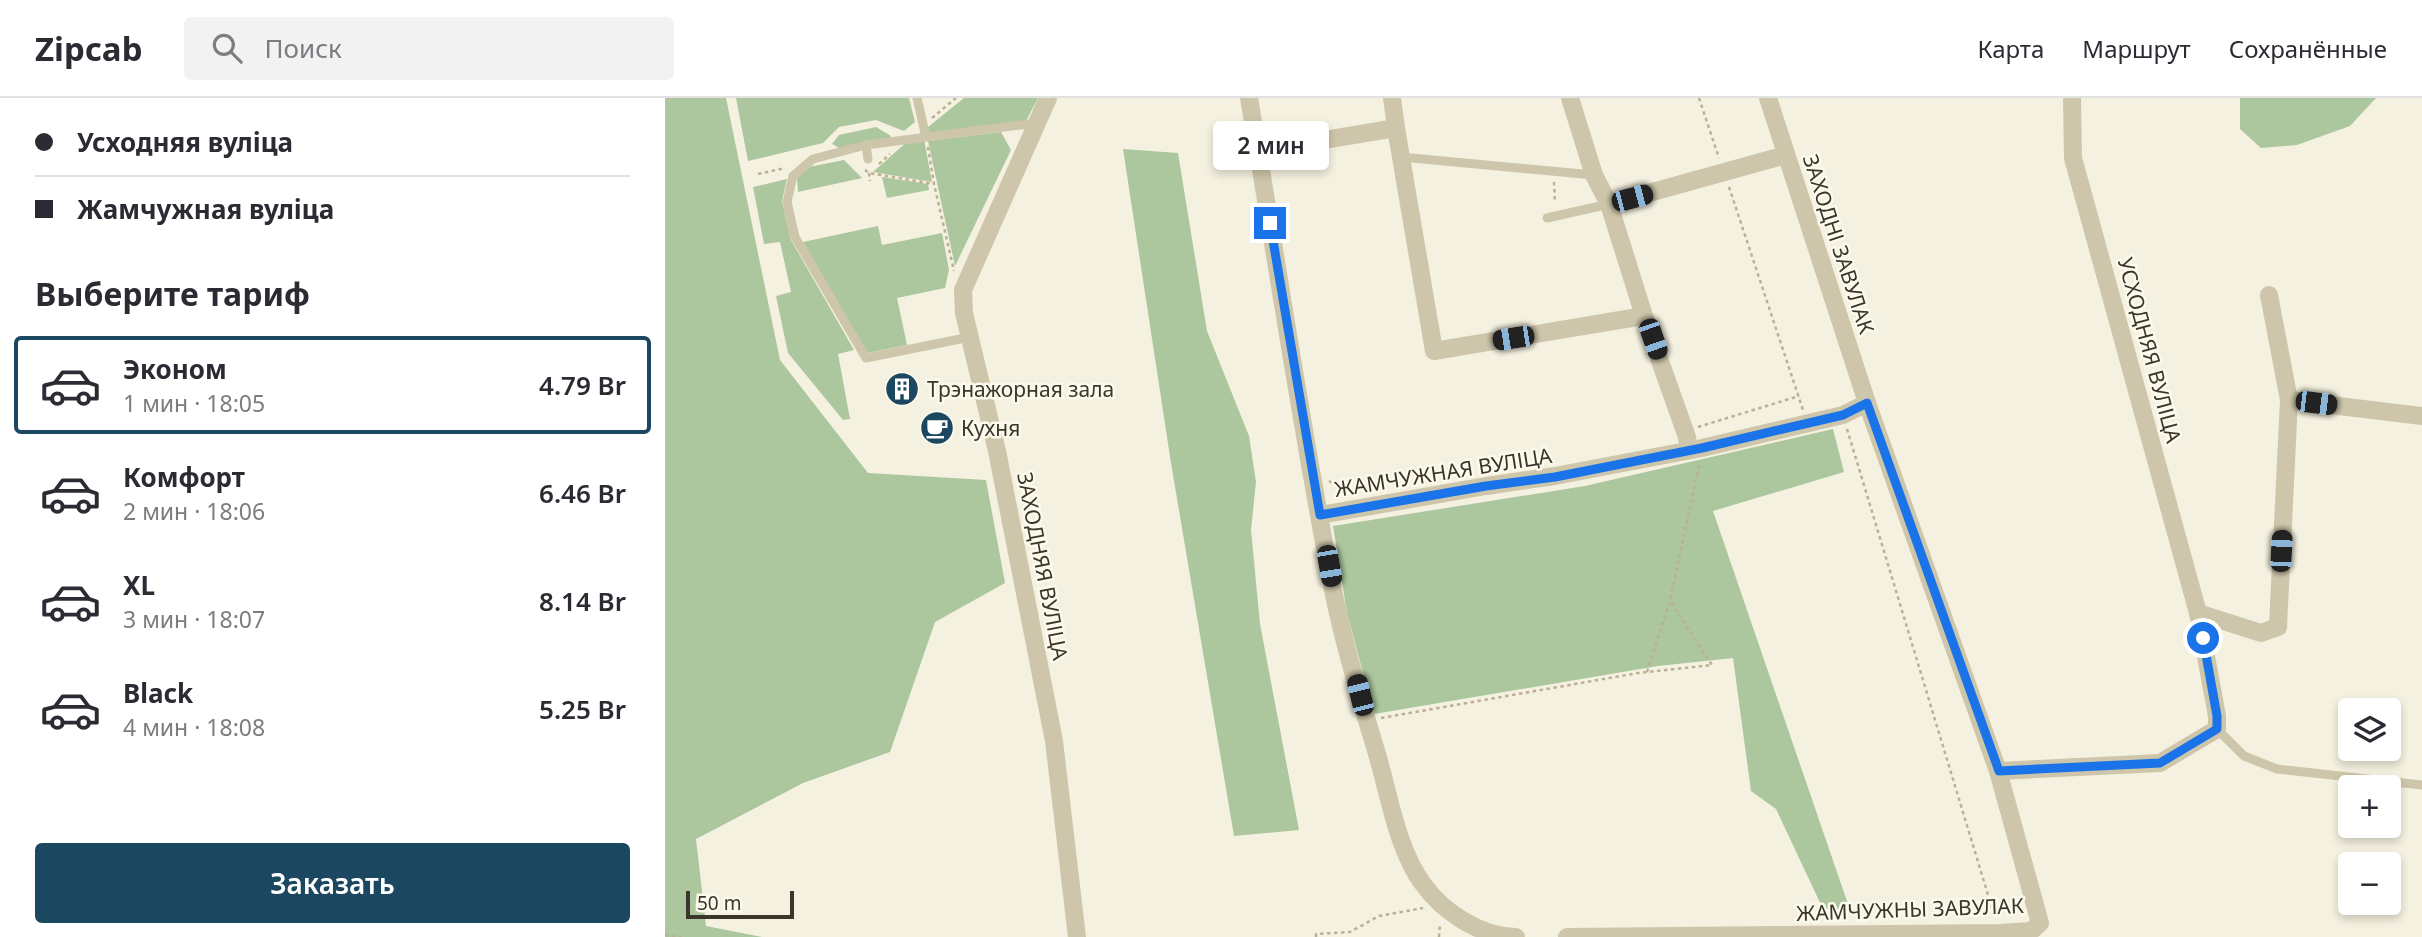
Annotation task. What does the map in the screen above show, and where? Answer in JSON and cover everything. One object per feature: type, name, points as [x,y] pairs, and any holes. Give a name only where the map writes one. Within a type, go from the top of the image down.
[{"type":"street","name":"ЗАХОДНЯЯ ВУЛІЦА","points":[[1048,98],[964,290],[964,313],[997,451],[1054,741],[1077,937]]},
{"type":"street","name":"ЖАМЧУЖНАЯ ВУЛІЦА","points":[[1249,98],[1320,515],[1486,486],[1555,477],[1696,449],[1843,415],[1867,403]]},
{"type":"street","points":[[1392,98],[1434,351],[1644,316]]},
{"type":"street","points":[[1570,98],[1594,175],[1609,204],[1644,316],[1685,431],[1696,449]]},
{"type":"street","name":"ЗАХОДНІ ЗАВУЛАК","points":[[1768,98],[1867,403]]},
{"type":"street","name":"УСХОДНЯЯ ВУЛІЦА","points":[[2072,98],[2073,158],[2199,612],[2217,729]]},
{"type":"street","points":[[1258,150],[1396,128]]},
{"type":"street","points":[[1609,204],[1786,155]]},
{"type":"street","points":[[2199,612],[2261,633],[2278,626],[2289,400],[2269,295]]},
{"type":"street","points":[[2289,400],[2422,416]]},
{"type":"street","name":"ЖАМЧУЖНЫ ЗАВУЛАК","points":[[1567,937],[2000,933],[2031,931],[2041,923],[1999,771],[1867,403]]},
{"type":"street","points":[[1320,515],[1333,592],[1400,836],[1422,883],[1441,904],[1466,922],[1489,933],[1516,937]]},
{"type":"street","points":[[1999,771],[2160,763],[2217,729]]},
{"type":"lane","points":[[917,98],[926,137]]},
{"type":"lane","points":[[970,337],[866,358],[795,237],[787,202],[793,176],[813,159],[866,145],[1036,123]]},
{"type":"lane","points":[[866,145],[868,159]]},
{"type":"lane","points":[[1401,157],[1594,175]]},
{"type":"lane","points":[[1552,217],[1609,204]]},
{"type":"lane","points":[[2217,729],[2244,756],[2277,769],[2422,785]]},
{"type":"path","points":[[1699,98],[1808,423]]},
{"type":"path","points":[[926,137],[953,268],[964,290]]},
{"type":"path","points":[[870,181],[869,173],[934,184]]},
{"type":"path","points":[[1552,217],[1554,175]]},
{"type":"path","points":[[1685,431],[1799,396]]},
{"type":"path","points":[[1843,415],[2000,933]]},
{"type":"path","points":[[1647,672],[1670,601],[1696,449]]},
{"type":"path","points":[[1329,481],[1352,495]]},
{"type":"path","points":[[1367,721],[1647,672],[1711,665],[1670,601]]},
{"type":"path","points":[[1316,937],[1316,933],[1350,932],[1379,916],[1441,904]]},
{"type":"path","points":[[665,935],[681,937]]},
{"type":"green space","points":[[665,98],[726,98],[780,360],[868,473],[986,480],[1005,583],[935,622],[890,752],[803,783],[696,839],[706,926],[762,937],[665,937]]},
{"type":"green space","points":[[736,98],[909,98],[915,122],[904,131],[876,120],[839,127],[823,143],[748,161]]},
{"type":"green space","points":[[964,98],[1038,98],[1026,121],[929,134],[928,127]]},
{"type":"green space","points":[[2240,98],[2376,98],[2350,126],[2297,145],[2261,148],[2240,129]]},
{"type":"green space","points":[[876,127],[891,136],[889,139],[839,148],[832,144],[839,135]]},
{"type":"green space","points":[[1001,132],[1011,150],[955,266],[928,141]]},
{"type":"green space","points":[[924,139],[932,182],[873,172],[908,141]]},
{"type":"green space","points":[[1123,149],[1178,153],[1207,331],[1249,436],[1256,482],[1251,530],[1260,624],[1299,830],[1234,836],[1171,463]]},
{"type":"green space","points":[[844,160],[862,178],[798,192],[797,178],[809,167]]},
{"type":"green space","points":[[882,177],[928,184],[929,190],[887,198]]},
{"type":"green space","points":[[787,179],[782,201],[791,240],[854,350],[838,354],[850,419],[843,420],[788,353],[776,296],[791,292],[780,242],[764,244],[753,187]]},
{"type":"green space","points":[[878,226],[882,245],[942,233],[949,270],[945,288],[897,298],[907,345],[867,353],[803,242]]},
{"type":"green space","points":[[1833,429],[1844,472],[1713,511],[1850,910],[1823,909],[1776,809],[1751,791],[1733,658],[1658,666],[1374,714],[1347,613],[1333,526],[1585,486]]},
{"type":"place","name":"Трэнажорная зала","points":[[902,389]]},
{"type":"place","name":"Кухня","points":[[937,428]]},
{"type":"route","points":[[1270,223],[1320,515],[1486,486],[1555,477],[1702,448],[1843,415],[1867,403],[1999,771],[2160,763],[2217,729],[2203,638]]}]
